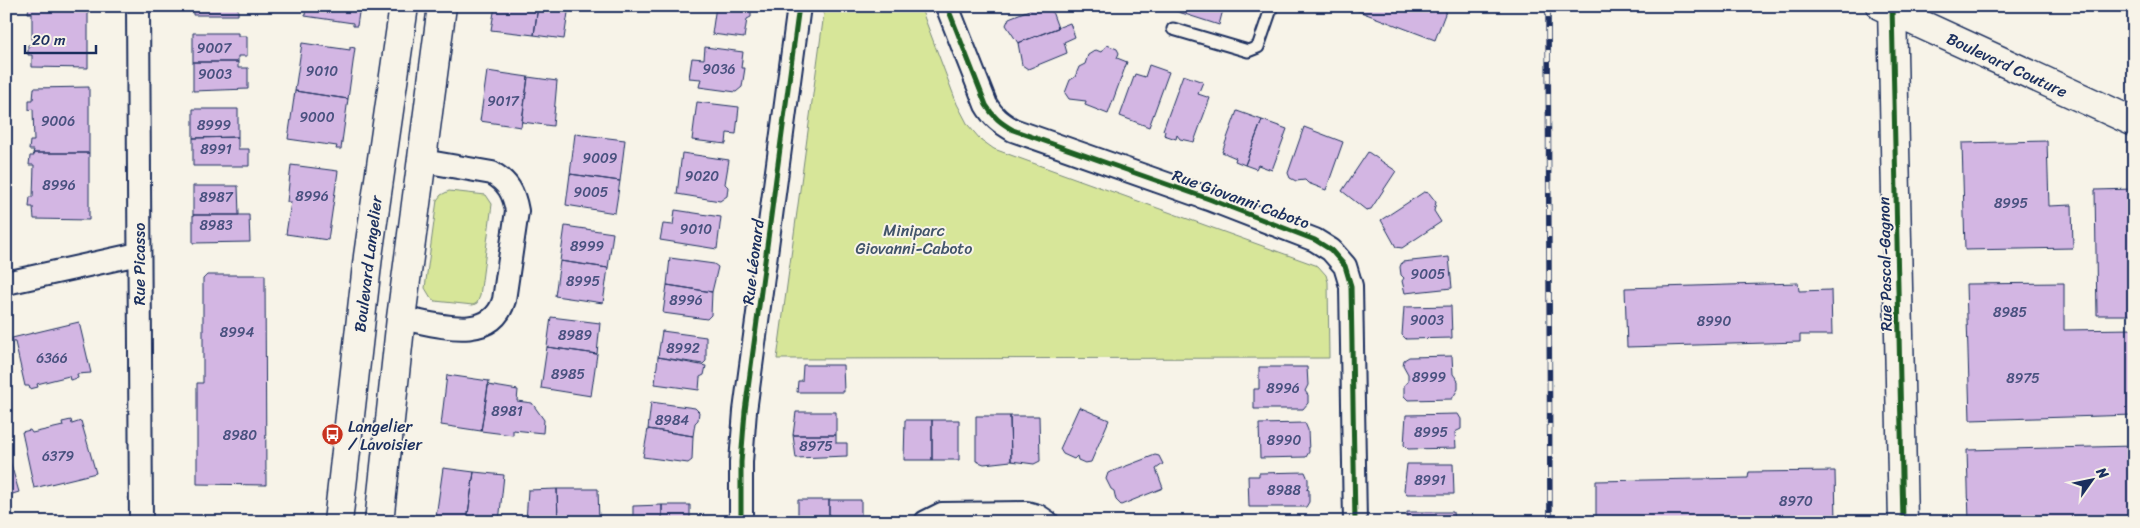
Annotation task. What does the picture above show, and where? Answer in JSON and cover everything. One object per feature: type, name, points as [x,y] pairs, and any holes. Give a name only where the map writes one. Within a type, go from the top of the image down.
[{"type":"main road","name":"Boulevard Langelier","points":[[338,522],[369,247],[404,6]]},
{"type":"main road","points":[[379,522],[401,318],[442,6]]},
{"type":"main road","name":"Boulevard Couture","points":[[1889,8],[2134,122]]},
{"type":"main road","name":"Rue Pascal-Gagnon","points":[[1889,8],[1903,522]]},
{"type":"street","name":"Rue Picasso","points":[[138,6],[141,522]]},
{"type":"street","name":"Rue Léonard","points":[[741,522],[741,462],[745,411],[799,6]]},
{"type":"street","name":"Rue Giovanni Caboto","points":[[947,6],[986,105],[993,116],[1003,124],[1013,130],[1209,199],[1315,240],[1331,250],[1345,266],[1351,286],[1355,522]]},
{"type":"street","points":[[401,318],[465,328],[491,322],[500,313],[504,300],[518,211],[510,188],[497,176],[422,162]]},
{"type":"street","points":[[6,283],[138,254]]},
{"type":"street","points":[[926,522],[942,514],[1027,513],[1038,516],[1046,522]]},
{"type":"lane","points":[[1173,30],[1248,51],[1258,47],[1272,6]]},
{"type":"green space","name":"Miniparc Giovanni-Caboto","points":[[825,6],[920,6],[957,104],[968,125],[980,139],[994,149],[1318,266],[1326,275],[1328,282],[1329,358],[777,359]]},
{"type":"green space","points":[[449,191],[486,195],[492,204],[480,296],[477,303],[473,305],[435,301],[425,288],[437,200],[441,195]]},
{"type":"building","points":[[29,6],[88,6],[88,68],[32,67],[32,55],[28,55],[28,45],[32,45],[32,13],[28,13]]},
{"type":"building","points":[[193,6],[238,6],[238,15],[193,15]]},
{"type":"building","points":[[306,6],[360,6],[357,26],[353,26],[353,23],[305,16]]},
{"type":"building","points":[[495,6],[538,6],[534,35],[491,30]]},
{"type":"building","points":[[538,6],[569,6],[564,39],[534,35]]},
{"type":"building","points":[[716,6],[751,6],[751,17],[747,19],[744,38],[712,34]]},
{"type":"building","points":[[1039,6],[1050,6],[1058,28],[1018,43],[1006,25],[1009,18]]},
{"type":"building","points":[[1160,6],[1224,6],[1219,25]]},
{"type":"building","points":[[1345,6],[1448,6],[1435,40]]},
{"type":"building","points":[[1070,23],[1075,37],[1064,42],[1067,53],[1028,69],[1022,65],[1018,43]]},
{"type":"building","points":[[193,33],[238,33],[238,36],[247,36],[247,56],[238,56],[238,62],[193,62]]},
{"type":"building","points":[[302,43],[350,50],[350,47],[355,48],[348,99],[295,91]]},
{"type":"building","points":[[1107,45],[1117,49],[1119,53],[1117,58],[1127,62],[1108,114],[1085,105],[1086,101],[1069,99],[1065,93],[1070,80],[1075,77],[1079,67],[1085,64],[1088,55],[1096,50],[1101,52]]},
{"type":"building","points":[[705,47],[743,52],[741,68],[745,68],[742,87],[736,92],[699,87],[701,79],[689,78],[692,58],[704,59]]},
{"type":"building","points":[[193,62],[238,62],[238,68],[248,68],[248,89],[193,91]]},
{"type":"building","points":[[1149,65],[1169,72],[1149,127],[1120,116],[1135,74],[1145,77]]},
{"type":"building","points":[[487,71],[528,77],[521,127],[480,121]]},
{"type":"building","points":[[1183,75],[1203,82],[1198,94],[1210,98],[1194,142],[1180,139],[1177,135],[1176,139],[1164,135],[1165,131],[1163,130]]},
{"type":"building","points":[[528,77],[557,81],[553,126],[522,122]]},
{"type":"building","points":[[89,87],[89,153],[33,153],[34,150],[29,150],[30,141],[34,141],[33,109],[29,110],[29,100],[33,100],[34,88]]},
{"type":"building","points":[[295,91],[348,99],[341,149],[336,149],[337,146],[288,139]]},
{"type":"building","points":[[697,102],[739,107],[736,134],[727,133],[726,144],[692,140]]},
{"type":"building","points":[[193,109],[238,109],[238,137],[193,138]]},
{"type":"building","points":[[1237,111],[1262,120],[1245,165],[1235,161],[1236,158],[1222,152]]},
{"type":"building","points":[[1262,120],[1287,129],[1272,170],[1258,165],[1256,169],[1245,165]]},
{"type":"building","points":[[1304,127],[1343,142],[1326,190],[1305,180],[1296,181],[1290,178],[1288,173]]},
{"type":"building","points":[[575,134],[625,140],[620,181],[570,174]]},
{"type":"building","points":[[238,137],[238,149],[249,149],[249,166],[193,166],[193,138]]},
{"type":"building","points":[[2047,141],[2049,206],[2072,205],[2073,248],[1965,250],[1962,143]]},
{"type":"building","points":[[1368,152],[1396,171],[1371,209],[1366,210],[1342,191]]},
{"type":"building","points":[[33,153],[89,153],[89,220],[34,219],[33,207],[29,207],[30,197],[33,197],[34,165],[29,165],[30,156],[34,156]]},
{"type":"building","points":[[682,153],[729,160],[725,184],[728,187],[727,196],[720,201],[677,194]]},
{"type":"building","points":[[291,165],[338,171],[328,240],[286,234],[291,202],[287,202]]},
{"type":"building","points":[[570,174],[620,181],[615,213],[566,205]]},
{"type":"building","points":[[193,186],[238,186],[239,215],[193,215]]},
{"type":"building","points":[[2134,189],[2134,315],[2097,315],[2095,190]]},
{"type":"building","points":[[1424,192],[1429,193],[1436,202],[1434,211],[1441,222],[1402,248],[1396,247],[1381,220]]},
{"type":"building","points":[[675,210],[721,217],[717,249],[660,240],[663,224],[673,225]]},
{"type":"building","points":[[193,215],[249,215],[250,242],[193,243]]},
{"type":"building","points":[[565,226],[613,233],[608,268],[560,261]]},
{"type":"building","points":[[1449,257],[1452,288],[1405,293],[1402,281],[1404,278],[1401,275],[1400,267],[1402,262]]},
{"type":"building","points":[[670,258],[714,264],[718,267],[712,292],[667,285]]},
{"type":"building","points":[[560,261],[608,268],[603,303],[555,296]]},
{"type":"building","points":[[207,275],[265,275],[266,485],[197,484],[197,383],[203,383],[203,279]]},
{"type":"building","points":[[1798,283],[1799,291],[1831,290],[1832,335],[1800,335],[1800,342],[1627,347],[1625,288]]},
{"type":"building","points":[[2064,283],[2064,330],[2134,329],[2134,415],[1970,420],[1966,284]]},
{"type":"building","points":[[667,285],[712,292],[711,315],[707,319],[663,313]]},
{"type":"building","points":[[1451,306],[1452,338],[1406,339],[1402,335],[1404,307]]},
{"type":"building","points":[[551,317],[600,323],[597,354],[547,347]]},
{"type":"building","points":[[79,322],[91,373],[77,374],[78,378],[70,380],[69,376],[37,384],[38,387],[30,389],[29,386],[25,386],[15,342],[13,342],[12,338]]},
{"type":"building","points":[[662,331],[706,337],[706,361],[703,364],[658,357]]},
{"type":"building","points":[[547,347],[597,354],[591,396],[541,388]]},
{"type":"building","points":[[1452,356],[1453,374],[1458,381],[1458,389],[1452,399],[1408,400],[1404,396],[1404,385],[1408,382],[1408,374],[1403,365],[1404,360],[1409,357]]},
{"type":"building","points":[[658,357],[706,366],[704,375],[700,377],[699,390],[655,384]]},
{"type":"building","points":[[803,365],[843,365],[844,392],[797,392],[798,381],[802,381]]},
{"type":"building","points":[[1259,367],[1307,367],[1308,385],[1305,391],[1308,395],[1308,403],[1303,409],[1254,409],[1254,389],[1259,389]]},
{"type":"building","points":[[447,375],[489,381],[481,431],[441,425]]},
{"type":"building","points":[[488,385],[518,390],[517,401],[532,403],[544,420],[543,433],[513,430],[513,435],[481,431]]},
{"type":"building","points":[[651,402],[695,408],[699,412],[693,436],[648,429]]},
{"type":"building","points":[[1079,407],[1109,420],[1091,462],[1085,463],[1078,460],[1077,456],[1074,459],[1063,454],[1060,449]]},
{"type":"building","points":[[796,412],[836,412],[836,435],[793,435]]},
{"type":"building","points":[[1458,414],[1461,419],[1461,429],[1455,432],[1456,448],[1408,449],[1404,445],[1406,415]]},
{"type":"building","points":[[976,416],[1010,416],[1011,461],[984,464],[976,461]]},
{"type":"building","points":[[1010,416],[1039,416],[1040,461],[1034,464],[1011,461]]},
{"type":"building","points":[[71,420],[72,424],[81,421],[96,473],[34,488],[22,432],[30,430],[32,433],[63,426],[62,422]]},
{"type":"building","points":[[905,420],[932,420],[932,460],[904,460]]},
{"type":"building","points":[[932,420],[959,420],[959,460],[932,460]]},
{"type":"building","points":[[1305,423],[1308,430],[1309,452],[1306,457],[1260,458],[1259,424]]},
{"type":"building","points":[[648,429],[693,436],[692,460],[688,463],[643,457]]},
{"type":"building","points":[[793,435],[836,435],[836,443],[847,443],[847,456],[796,458]]},
{"type":"building","points":[[2134,446],[2134,522],[1969,522],[1967,450]]},
{"type":"building","points":[[6,447],[19,492],[6,496]]},
{"type":"building","points":[[1155,455],[1159,456],[1163,464],[1156,469],[1163,488],[1121,505],[1116,500],[1114,491],[1106,479],[1108,473]]},
{"type":"building","points":[[1407,464],[1453,464],[1454,494],[1407,494],[1404,490]]},
{"type":"building","points":[[443,468],[474,472],[467,521],[436,517]]},
{"type":"building","points":[[1835,471],[1836,522],[1596,522],[1596,481],[1748,478],[1749,472]]},
{"type":"building","points":[[474,472],[504,475],[499,522],[467,521]]},
{"type":"building","points":[[1305,472],[1308,479],[1308,487],[1306,489],[1309,490],[1309,502],[1306,507],[1249,507],[1248,476],[1259,476],[1259,473]]},
{"type":"building","points":[[557,489],[598,489],[599,522],[558,522]]},
{"type":"building","points":[[557,489],[558,522],[526,522],[528,490]]},
{"type":"building","points":[[798,500],[829,500],[829,522],[798,522]]},
{"type":"building","points":[[829,500],[861,500],[861,522],[829,522]]},
{"type":"building","points":[[662,505],[690,505],[690,522],[662,522]]},
{"type":"building","points":[[662,505],[662,522],[633,522],[633,506]]},
{"type":"building","points":[[1407,512],[1453,512],[1454,522],[1407,522]]},
{"type":"railway","points":[[1548,6],[1550,522]]},
{"type":"cycle path","points":[[741,522],[741,462],[745,411],[799,6]]},
{"type":"cycle path","points":[[947,6],[986,105],[994,116],[1005,125],[1013,130],[1209,199],[1315,240],[1331,250],[1345,266],[1351,286],[1355,522]]},
{"type":"cycle path","points":[[1892,6],[1903,522]]},
{"type":"place","name":"Langelier / Lavoisier","points":[[332,435]]}]
